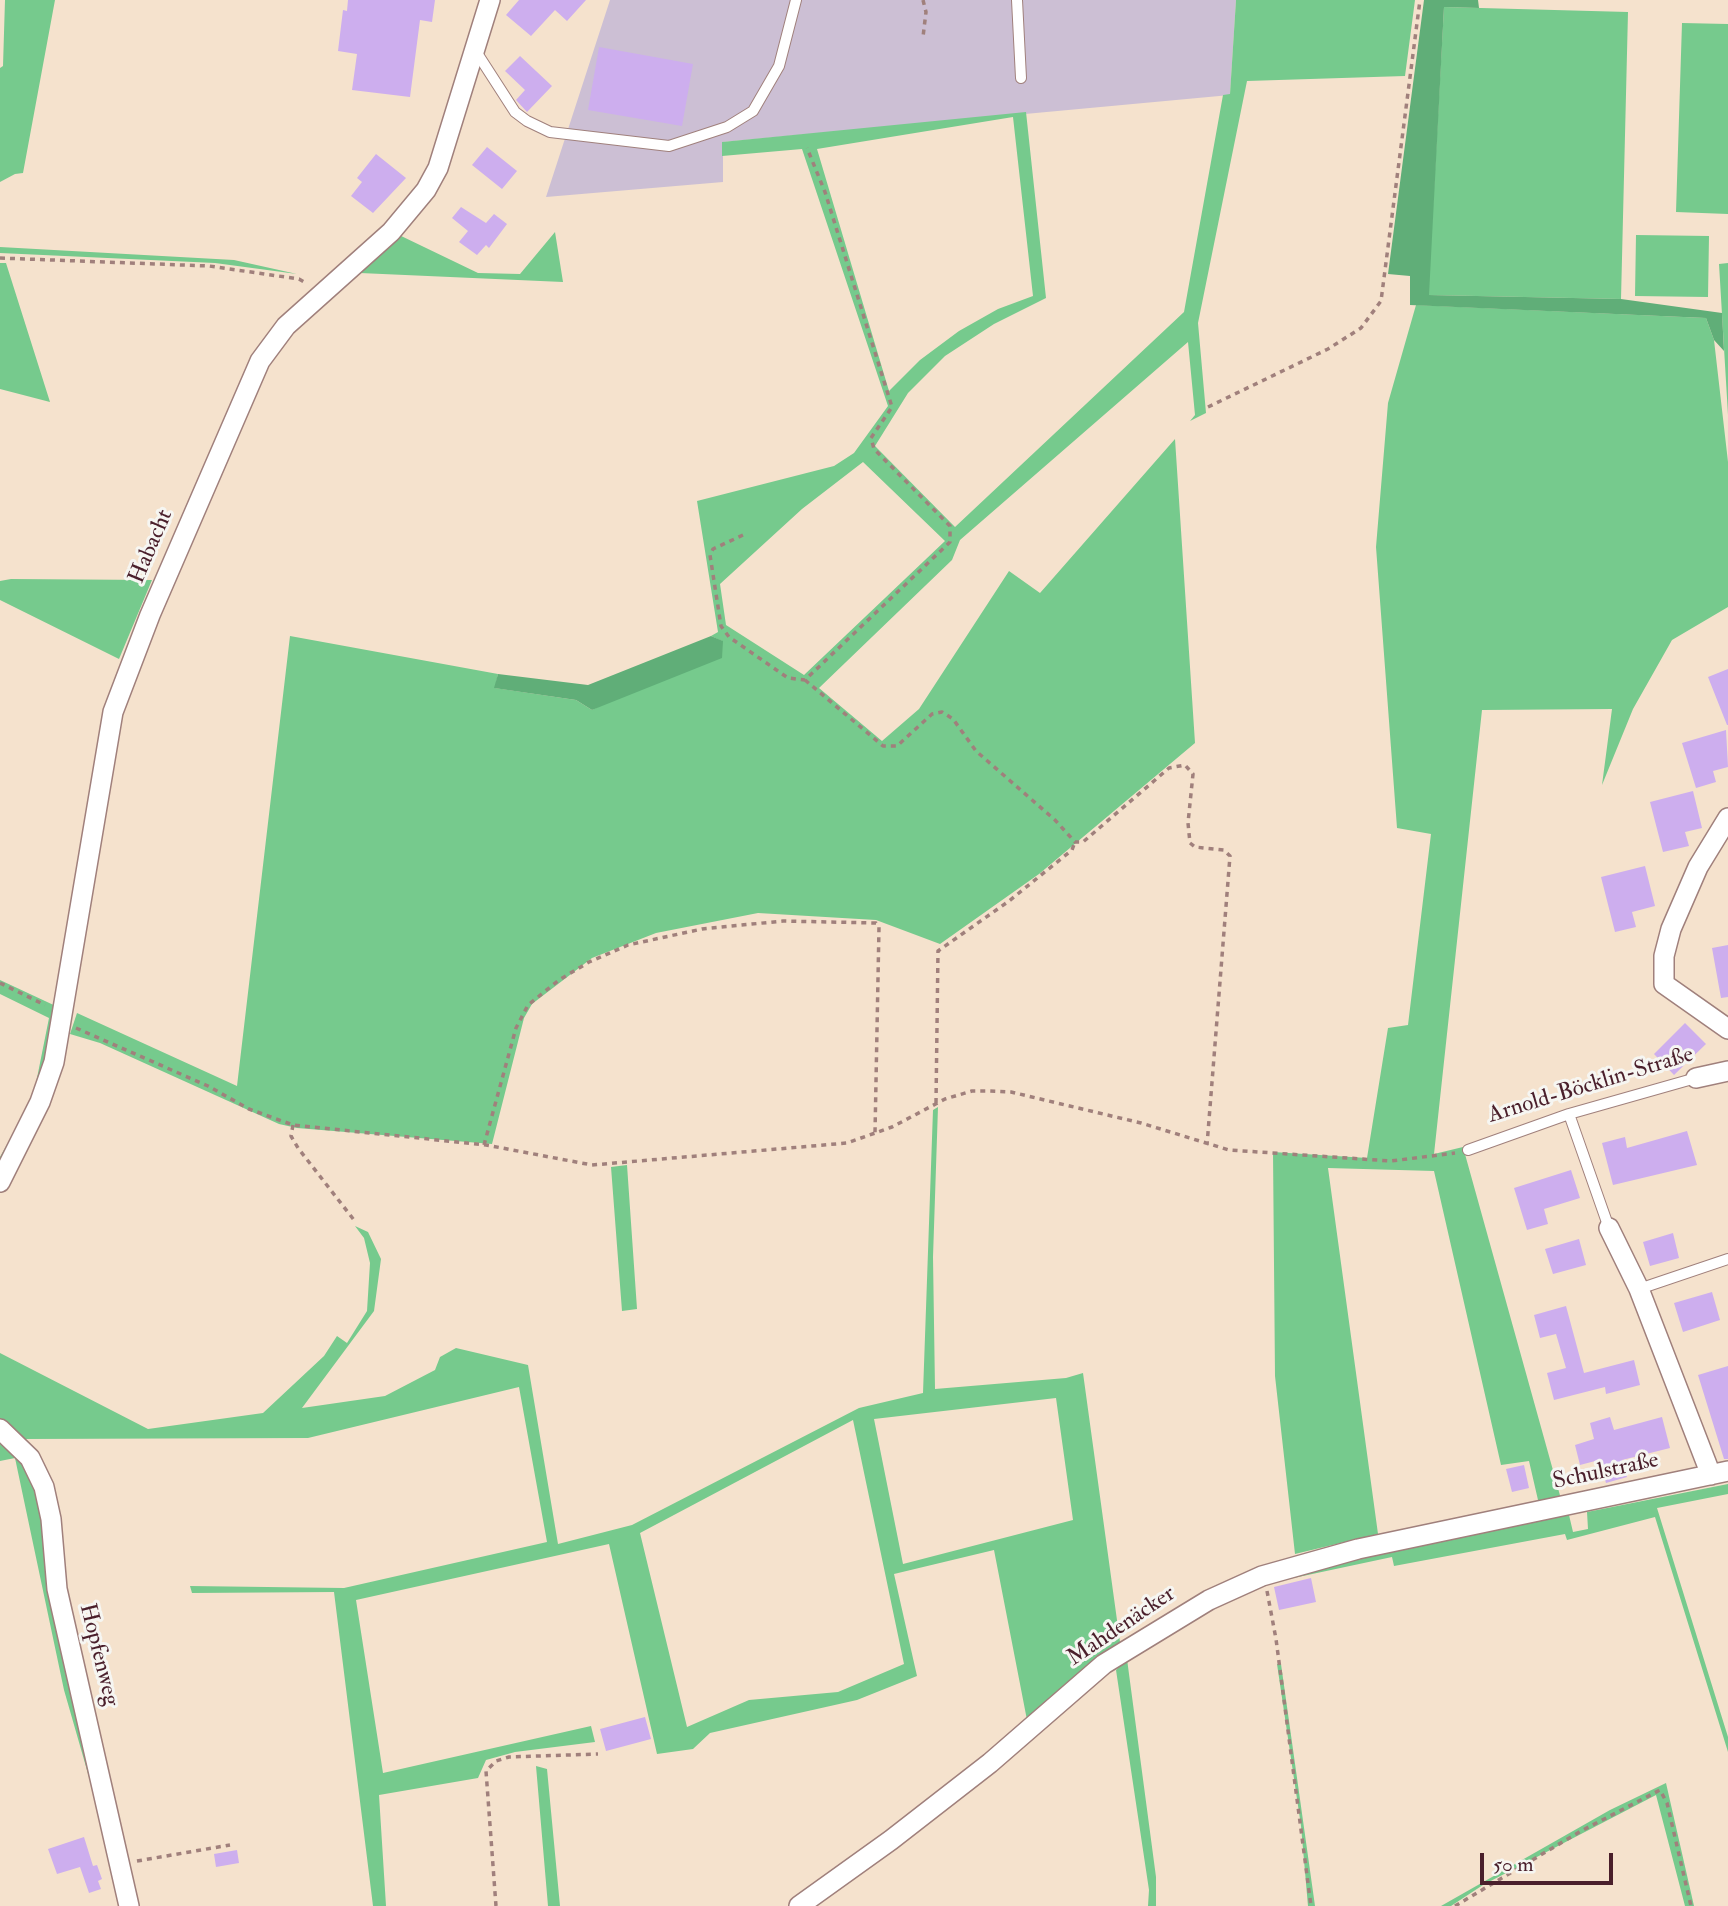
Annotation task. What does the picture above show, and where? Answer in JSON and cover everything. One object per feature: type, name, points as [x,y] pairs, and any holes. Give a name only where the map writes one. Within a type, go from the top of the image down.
[{"type":"street","name":"Habacht","points":[[0,1182],[40,1102],[54,1062],[105,751],[113,712],[130,666],[260,361],[286,326],[318,294],[391,232],[426,190],[438,168],[490,0]]},
{"type":"street","points":[[1728,818],[1698,867],[1671,929],[1664,956],[1664,984],[1728,1029]]},
{"type":"street","name":"Arnold-Böcklin-Straße","points":[[1696,1078],[1728,1071]]},
{"type":"street","points":[[1609,1227],[1720,1473]]},
{"type":"street","name":"Hopfenweg","points":[[0,1429],[30,1458],[44,1488],[51,1519],[57,1589],[129,1906]]},
{"type":"street","name":"Schulstraße","points":[[1493,1521],[1720,1473]]},
{"type":"street","name":"Mahdenäcker","points":[[799,1906],[891,1840],[990,1763],[1104,1664],[1209,1600],[1264,1575],[1358,1549],[1493,1521]]},
{"type":"lane","points":[[475,50],[515,112],[527,121],[550,132],[669,146],[727,127],[753,111],[779,66],[796,0]]},
{"type":"lane","points":[[1017,0],[1021,78]]},
{"type":"lane","name":"Arnold-Böcklin-Straße","points":[[1468,1150],[1569,1114],[1696,1078]]},
{"type":"lane","points":[[1569,1114],[1609,1227]]},
{"type":"lane","points":[[1639,1289],[1728,1259]]},
{"type":"path","points":[[923,0],[926,12],[923,37]]},
{"type":"path","points":[[1208,407],[1328,349],[1361,328],[1381,301],[1420,0]]},
{"type":"path","points":[[805,680],[946,548],[951,536],[950,526],[874,449],[870,438],[892,407],[825,192],[807,148]]},
{"type":"path","points":[[0,258],[209,266],[299,279],[318,294]]},
{"type":"path","points":[[743,535],[713,549],[710,555],[721,626],[729,636],[788,678],[805,680],[883,746],[897,746],[932,714],[942,712],[953,719],[976,751],[1055,820],[1075,842],[1083,842],[1169,768],[1185,765],[1193,774],[1188,823],[1190,842],[1195,846],[1224,850],[1230,856],[1207,1145]]},
{"type":"path","points":[[936,1103],[938,951],[1009,901],[1072,850],[1075,842]]},
{"type":"path","points":[[484,1145],[516,1028],[528,1005],[559,981],[589,962],[628,946],[702,929],[783,921],[876,923],[879,927],[875,1134]]},
{"type":"path","points":[[0,983],[49,1007],[74,1028],[208,1086],[249,1109],[293,1125],[484,1145],[592,1165],[847,1143],[875,1134],[936,1103],[972,1091],[1012,1092],[1141,1123],[1229,1150],[1300,1157],[1391,1161],[1440,1157],[1468,1150]]},
{"type":"path","points":[[293,1125],[291,1136],[354,1220]]},
{"type":"path","points":[[1264,1575],[1276,1639],[1311,1906]]},
{"type":"path","points":[[496,1906],[486,1771],[496,1761],[509,1757],[598,1754]]},
{"type":"path","points":[[1455,1906],[1581,1831],[1660,1790],[1667,1803],[1691,1906]]},
{"type":"path","points":[[121,1864],[230,1845]]},
{"type":"shaded area","points":[[610,0],[1236,0],[1230,95],[723,142],[723,182],[546,197]]},
{"type":"green space","points":[[5,0],[55,0],[23,173],[0,182],[0,68],[3,66]]},
{"type":"green space","points":[[1236,0],[1415,0],[1405,76],[1247,81],[1198,323],[1206,413],[1190,421],[1195,415],[1188,342],[960,540],[952,560],[819,688],[882,741],[919,709],[1009,571],[1040,593],[1175,439],[1195,743],[1039,874],[940,944],[876,920],[758,913],[656,933],[592,958],[532,1004],[524,1018],[492,1144],[297,1128],[279,1124],[100,1043],[70,1034],[77,1013],[237,1086],[290,636],[498,674],[495,688],[576,700],[592,710],[722,641],[711,636],[718,632],[697,501],[834,466],[854,453],[888,406],[802,149],[722,156],[722,142],[1026,112],[1046,298],[994,324],[945,356],[908,393],[875,446],[955,527],[1184,312],[1223,95],[1230,94]],"holes":[[[1013,117],[1033,296],[998,309],[959,331],[920,360],[889,391],[817,149]],[[863,462],[945,541],[804,675],[726,625],[720,584],[802,509]]]},
{"type":"green space","points":[[1424,0],[1478,0],[1479,8],[1444,7],[1429,295],[1621,299],[1722,313],[1724,351],[1714,340],[1706,318],[1410,305],[1410,276],[1388,274]]},
{"type":"green space","points":[[1444,7],[1628,12],[1621,299],[1428,295]]},
{"type":"green space","points":[[1682,23],[1728,24],[1728,214],[1676,212]]},
{"type":"green space","points":[[555,232],[563,282],[360,273],[397,234],[478,273],[520,274]]},
{"type":"green space","points":[[1636,235],[1709,236],[1708,297],[1635,296]]},
{"type":"green space","points":[[0,247],[234,260],[297,274],[215,263],[0,253]]},
{"type":"green space","points":[[0,263],[6,263],[50,402],[0,389]]},
{"type":"green space","points":[[1728,263],[1728,415],[1719,264]]},
{"type":"green space","points":[[1416,305],[1706,318],[1714,340],[1728,462],[1728,607],[1672,640],[1633,709],[1602,785],[1612,709],[1482,710],[1434,1154],[1463,1147],[1561,1499],[1542,1504],[1538,1500],[1529,1461],[1501,1465],[1434,1171],[1328,1168],[1378,1534],[1295,1554],[1275,1376],[1273,1152],[1367,1158],[1388,1028],[1408,1025],[1431,834],[1397,828],[1376,547],[1388,403]]},
{"type":"green space","points":[[152,580],[119,659],[0,600],[0,581]]},
{"type":"green space","points":[[711,636],[723,641],[722,658],[592,710],[576,700],[494,688],[498,674],[588,685]]},
{"type":"green space","points":[[0,980],[60,1008],[54,1021],[49,1061],[31,1109],[0,1168],[0,1157],[33,1098],[49,1018],[0,994]]},
{"type":"green space","points":[[938,1107],[933,1257],[935,1389],[1066,1378],[1083,1373],[1120,1642],[1027,1720],[994,1550],[894,1574],[917,1676],[857,1700],[710,1733],[693,1749],[657,1754],[609,1544],[356,1600],[383,1773],[591,1726],[595,1742],[515,1752],[486,1760],[478,1778],[379,1795],[386,1906],[373,1906],[334,1592],[192,1593],[190,1586],[344,1588],[547,1542],[519,1387],[308,1438],[25,1439],[0,1422],[0,1353],[148,1429],[263,1413],[324,1356],[337,1336],[347,1343],[367,1311],[370,1263],[364,1238],[355,1226],[368,1232],[381,1259],[374,1311],[302,1408],[385,1396],[435,1370],[440,1357],[456,1348],[528,1365],[558,1544],[632,1525],[859,1408],[923,1393],[933,1110]],"holes":[[[1056,1398],[1073,1520],[903,1564],[874,1419]],[[853,1420],[904,1664],[838,1692],[749,1700],[687,1727],[640,1533]]]},
{"type":"green space","points":[[627,1165],[637,1309],[622,1311],[611,1167]]},
{"type":"green space","points":[[0,1435],[12,1444],[40,1488],[101,1819],[64,1690],[15,1458],[0,1461]]},
{"type":"green space","points":[[1728,1484],[1728,1494],[1657,1508],[1728,1737],[1728,1752],[1655,1517],[1567,1540],[1565,1534],[1394,1566],[1392,1557],[1270,1583],[1280,1576],[1569,1515],[1573,1532],[1588,1529],[1587,1512]]},
{"type":"green space","points":[[1127,1659],[1156,1877],[1156,1906],[1148,1906],[1149,1890],[1116,1670]]},
{"type":"green space","points":[[1277,1664],[1281,1664],[1315,1906],[1308,1906],[1301,1826]]},
{"type":"green space","points":[[536,1766],[547,1769],[560,1906],[548,1906]]},
{"type":"green space","points":[[1666,1783],[1694,1906],[1685,1906],[1656,1795],[1483,1885],[1451,1906],[1441,1906],[1610,1810]]},
{"type":"building","points":[[348,0],[435,0],[432,22],[420,20],[410,97],[352,90],[357,54],[338,51],[343,10],[347,11]]},
{"type":"building","points":[[519,0],[586,0],[567,21],[555,10],[531,36],[506,15]]},
{"type":"building","points":[[599,47],[693,64],[682,126],[588,110]]},
{"type":"building","points":[[520,56],[552,86],[527,112],[516,100],[525,90],[505,71]]},
{"type":"building","points":[[487,147],[517,171],[502,189],[472,165]]},
{"type":"building","points":[[376,154],[406,178],[373,213],[351,196],[362,182],[357,178]]},
{"type":"building","points":[[461,207],[486,223],[494,214],[507,224],[489,248],[486,245],[477,255],[459,242],[468,231],[452,218]]},
{"type":"building","points":[[1728,669],[1728,725],[1727,725],[1708,677]]},
{"type":"building","points":[[1726,730],[1728,767],[1713,771],[1716,782],[1696,788],[1682,743]]},
{"type":"building","points":[[1693,791],[1702,828],[1685,832],[1689,846],[1663,852],[1650,802]]},
{"type":"building","points":[[1645,866],[1655,906],[1632,912],[1636,927],[1615,932],[1601,877]]},
{"type":"building","points":[[1728,945],[1728,997],[1721,998],[1712,948]]},
{"type":"building","points":[[1685,1023],[1706,1044],[1674,1075],[1654,1054]]},
{"type":"building","points":[[1687,1131],[1697,1165],[1613,1185],[1602,1143],[1625,1137],[1627,1148]]},
{"type":"building","points":[[1571,1170],[1580,1198],[1544,1209],[1548,1224],[1527,1230],[1514,1188]]},
{"type":"building","points":[[1673,1233],[1679,1258],[1650,1266],[1643,1242]]},
{"type":"building","points":[[1579,1239],[1586,1265],[1553,1274],[1545,1249]]},
{"type":"building","points":[[1712,1292],[1720,1320],[1683,1332],[1674,1303]]},
{"type":"building","points":[[1566,1306],[1584,1373],[1634,1360],[1640,1385],[1606,1394],[1605,1387],[1554,1400],[1547,1373],[1566,1368],[1556,1334],[1540,1338],[1534,1315]]},
{"type":"building","points":[[1728,1366],[1728,1459],[1724,1459],[1698,1375]]},
{"type":"building","points":[[1610,1417],[1614,1430],[1662,1417],[1670,1448],[1622,1460],[1627,1477],[1606,1483],[1599,1460],[1580,1465],[1575,1445],[1594,1439],[1590,1423]]},
{"type":"building","points":[[1524,1465],[1529,1488],[1512,1492],[1506,1469]]},
{"type":"building","points":[[1311,1578],[1316,1602],[1279,1610],[1274,1587]]},
{"type":"building","points":[[645,1717],[651,1739],[606,1751],[600,1729]]},
{"type":"building","points":[[84,1837],[93,1866],[97,1865],[102,1879],[98,1881],[101,1889],[89,1893],[80,1867],[57,1874],[48,1849]]},
{"type":"building","points":[[237,1850],[239,1863],[216,1867],[214,1854]]}]
